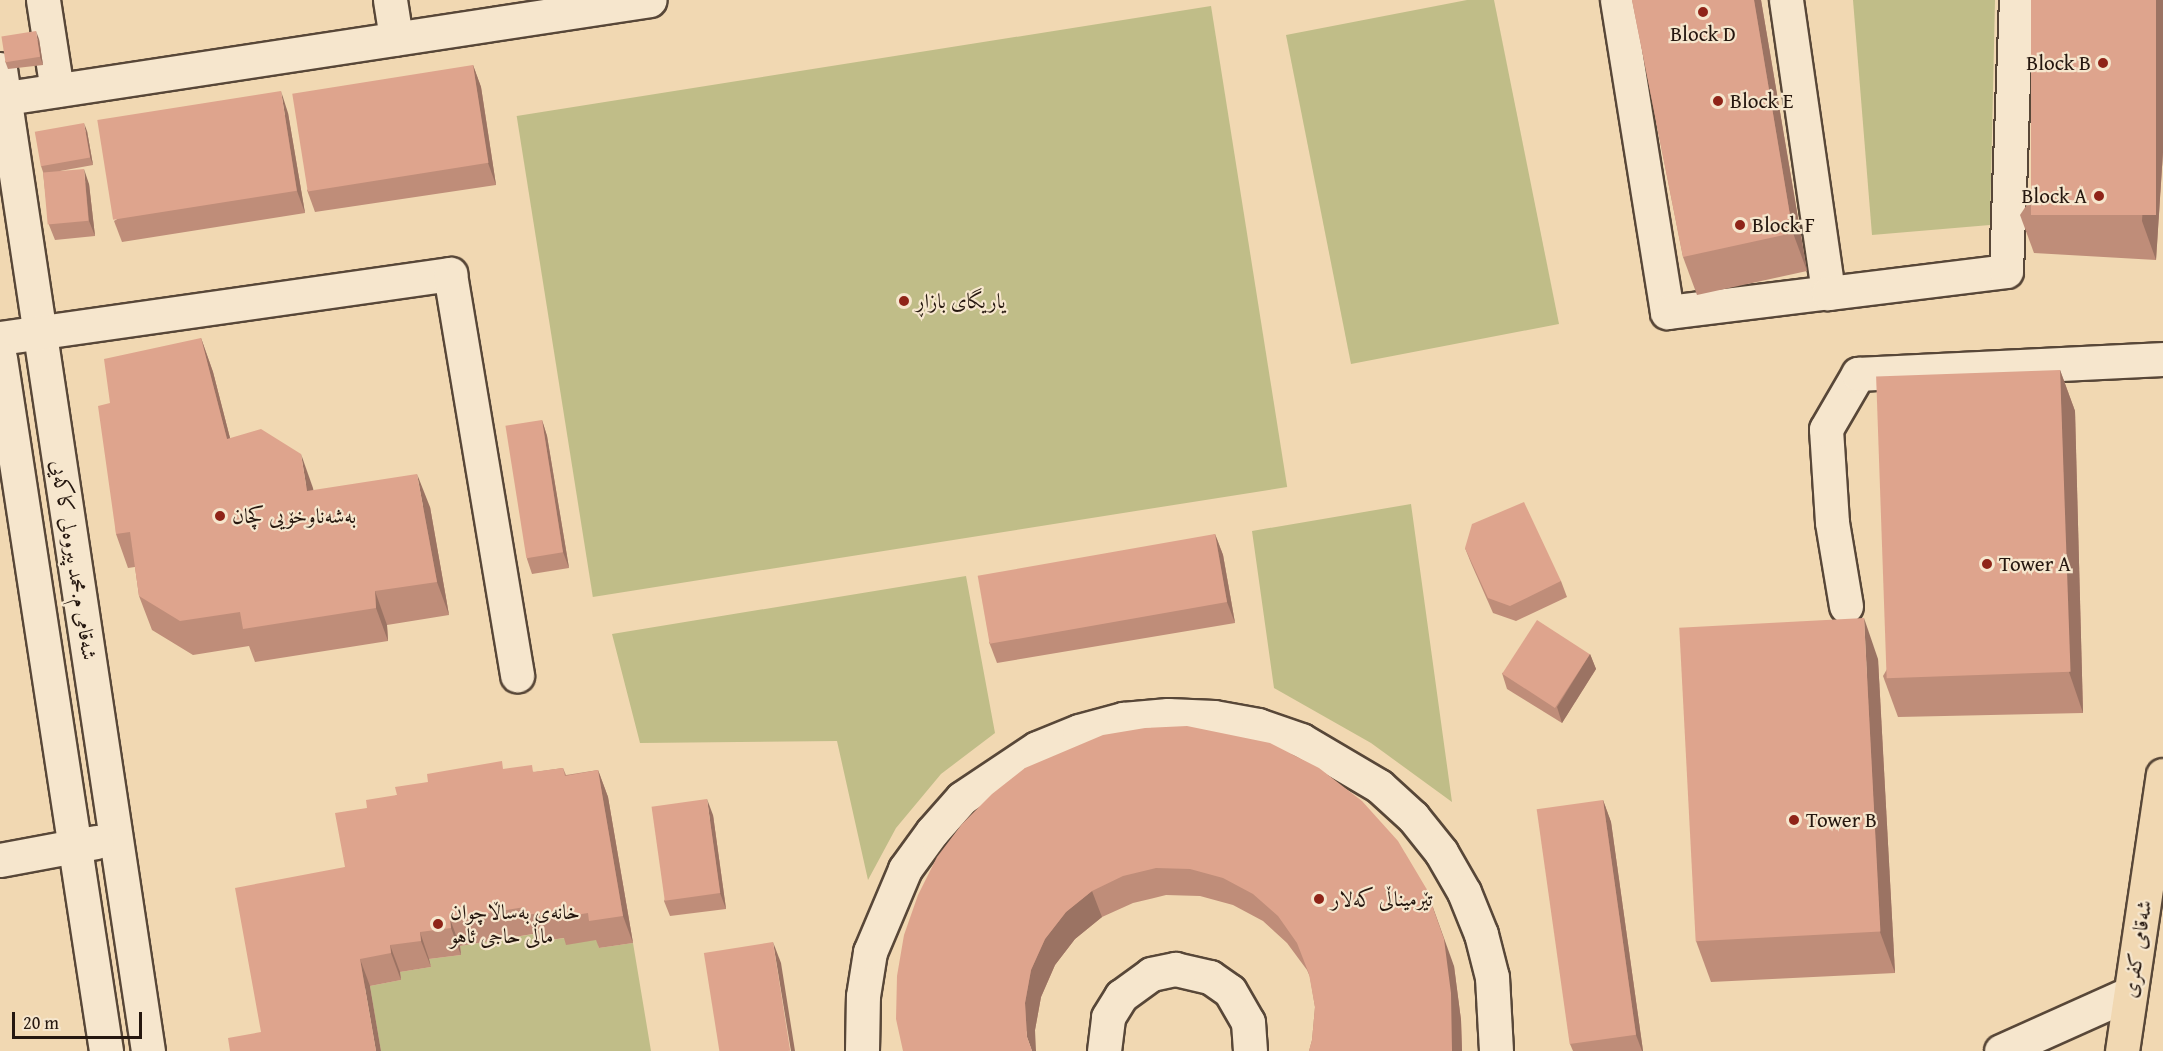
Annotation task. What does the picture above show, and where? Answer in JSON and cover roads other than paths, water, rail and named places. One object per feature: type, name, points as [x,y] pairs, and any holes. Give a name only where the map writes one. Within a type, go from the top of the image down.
[{"type":"highway","name":"شەقامی کفری","points":[[2122,1051],[2163,775]]},
{"type":"street","points":[[43,0],[57,90]]},
{"type":"street","points":[[390,0],[396,39]]},
{"type":"street","points":[[2,89],[57,90],[650,0]]},
{"type":"street","points":[[1617,0],[1667,312],[2007,271],[2016,0]]},
{"type":"street","points":[[1786,0],[1829,292]]},
{"type":"street","name":"شەقامی م.محمد پیروەلی کاکەیی","points":[[2,89],[148,1051]]},
{"type":"street","points":[[0,338],[450,274],[517,675]]},
{"type":"street","name":"شەقامی م.محمد پیروەلی کاکەیی","points":[[0,357],[106,1051]]},
{"type":"street","points":[[1846,606],[1832,522],[1826,429],[1858,374],[2163,359]]},
{"type":"street","points":[[862,1051],[863,996],[870,952],[885,909],[905,869],[955,807],[998,770],[1037,747],[1112,722],[1168,715],[1258,725],[1301,740],[1379,786],[1413,817],[1452,872],[1481,934],[1492,977],[1496,1051]]},
{"type":"street","points":[[0,860],[116,838]]},
{"type":"street","points":[[1104,1051],[1108,1017],[1121,996],[1150,974],[1175,969],[1210,977],[1230,991],[1248,1022],[1250,1051]]},
{"type":"street","points":[[2001,1051],[2046,1041],[2130,993]]},
{"type":"place","name":"Block D","points":[[1703,12]]},
{"type":"place","name":"Block B","points":[[2103,63]]},
{"type":"place","name":"Block E","points":[[1718,101]]},
{"type":"place","name":"Block A","points":[[2099,196]]},
{"type":"place","name":"Block F","points":[[1740,225]]},
{"type":"place","name":"یاریگای بازاڕ","points":[[904,301]]},
{"type":"place","name":"بەشەناوخۆیی کچان","points":[[220,516]]},
{"type":"place","name":"Tower A","points":[[1987,564]]},
{"type":"place","name":"Tower B","points":[[1794,820]]},
{"type":"place","name":"تێرمیناڵی کەلار","points":[[1319,899]]},
{"type":"place","name":"خانەی بەساڵاچوان ماڵی حاجی ئاهو","points":[[438,924]]}]
